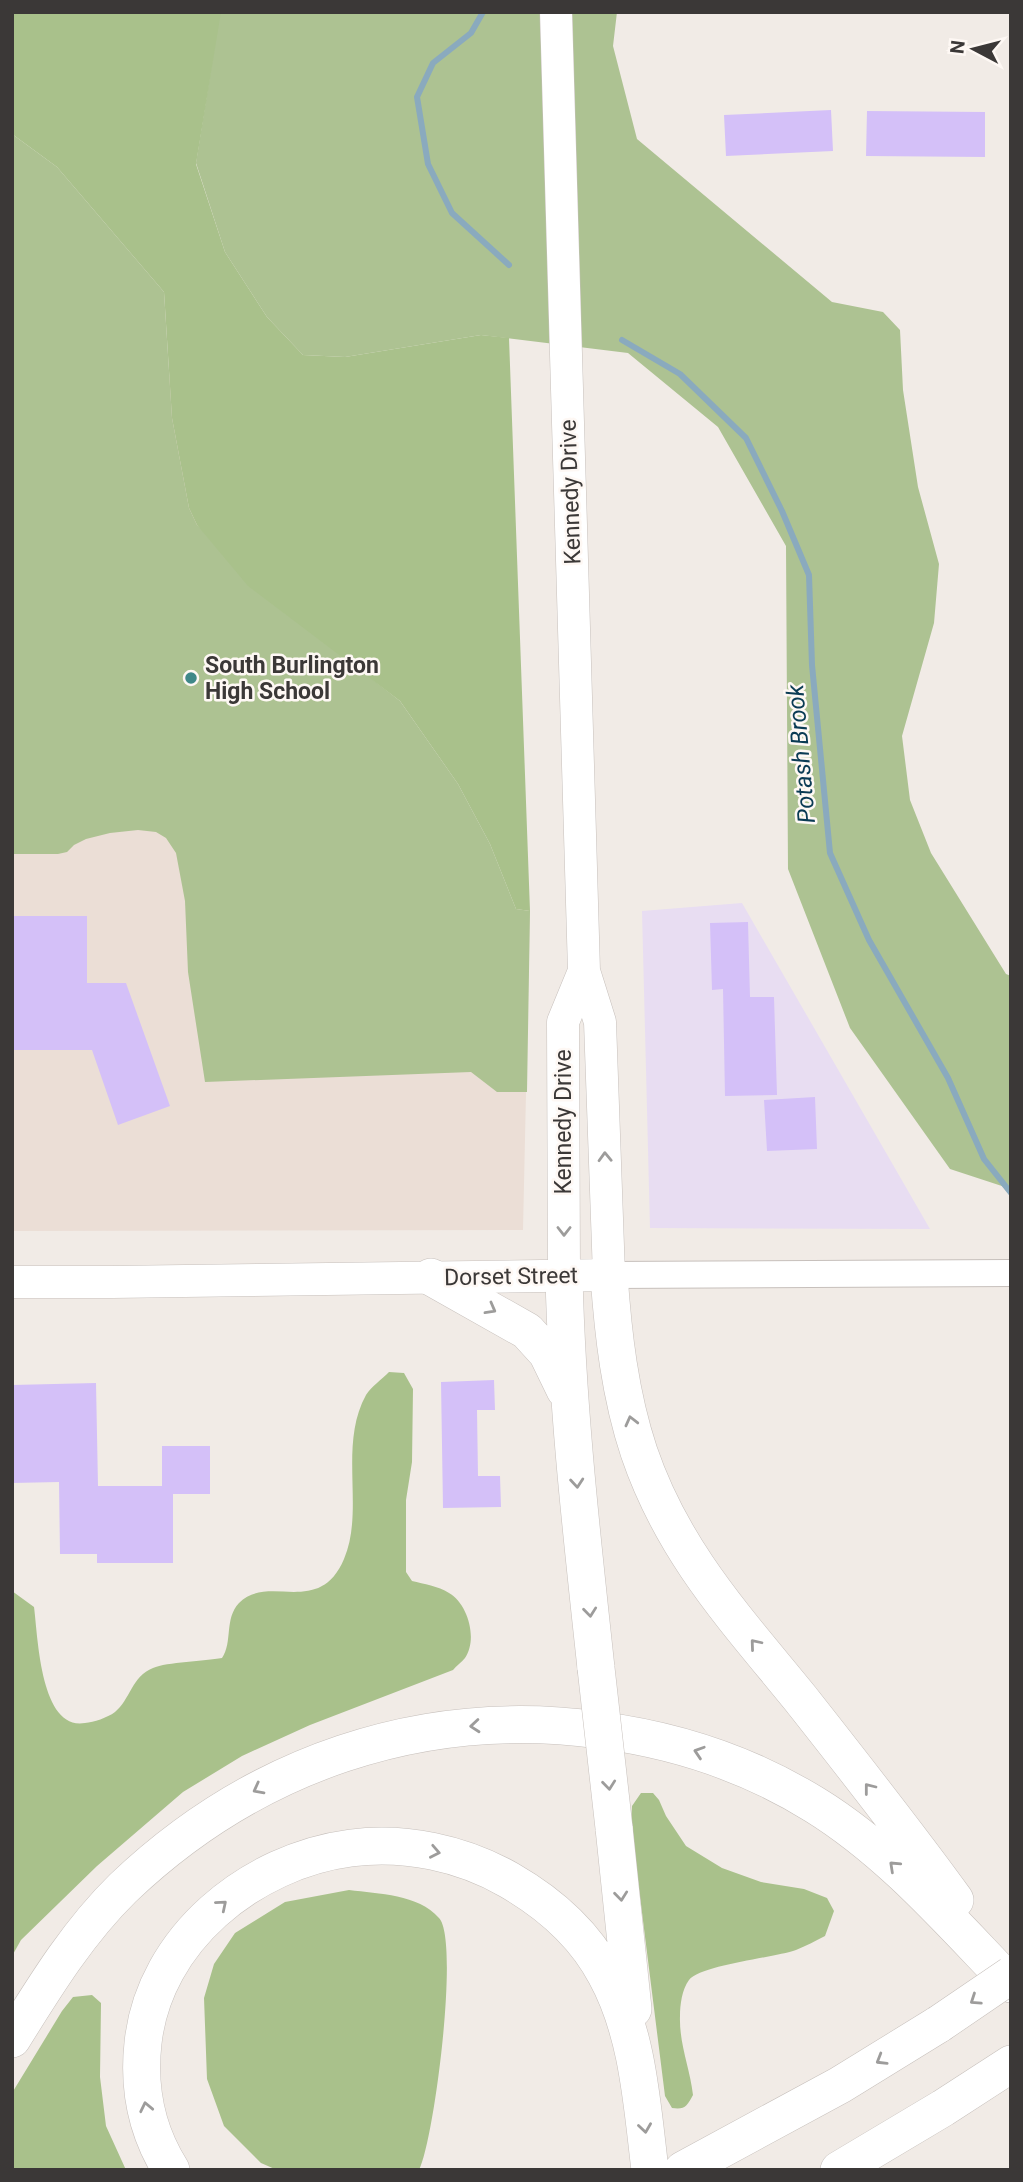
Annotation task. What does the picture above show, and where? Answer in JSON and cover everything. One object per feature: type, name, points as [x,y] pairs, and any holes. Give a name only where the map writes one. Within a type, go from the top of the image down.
[{"type":"highway","points":[[609,1275],[618,1355],[634,1435],[653,1486],[679,1540],[731,1616],[799,1697],[929,1865],[1011,1983]]},
{"type":"highway","points":[[564,1276],[572,1415],[596,1668],[650,2170]]},
{"type":"highway","points":[[432,1277],[518,1325],[538,1342],[560,1378],[572,1415]]},
{"type":"highway","points":[[12,2039],[74,1944],[97,1916],[147,1866],[193,1829],[258,1789],[347,1752],[416,1734],[481,1725],[556,1725],[645,1737],[702,1753],[769,1780],[815,1805],[863,1839],[912,1883],[1011,1983]]},
{"type":"highway","points":[[171,2170],[157,2145],[149,2122],[141,2077],[144,2033],[163,1974],[187,1940],[234,1895],[290,1864],[351,1848],[390,1846],[447,1854],[502,1876],[554,1910],[583,1940],[613,1988],[629,2037],[639,2087]]},
{"type":"highway","points":[[683,2170],[840,2085],[939,2024],[1011,1975]]},
{"type":"highway","points":[[839,2170],[1011,2064]]},
{"type":"main road","name":"Kennedy Drive","points":[[560,13],[584,971],[600,1023],[609,1275]]},
{"type":"main road","name":"Kennedy Drive","points":[[564,1276],[563,1022],[584,971]]},
{"type":"main road","name":"Dorset Street","points":[[12,1282],[609,1275]]},
{"type":"street","name":"Dorset Street","points":[[609,1275],[1011,1273]]},
{"type":"shaded area","name":"South Burlington High School","points":[[12,134],[516,909],[530,911],[523,1230],[12,1231]]},
{"type":"shaded area","points":[[742,903],[930,1229],[650,1228],[642,911]]},
{"type":"green space","points":[[12,12],[221,12],[196,164],[225,252],[267,317],[303,355],[345,357],[481,335],[509,338],[530,911],[516,909],[490,844],[458,784],[400,701],[248,586],[197,525],[189,508],[172,418],[164,292],[57,167],[12,134]]},
{"type":"green space","points":[[220,12],[617,12],[613,46],[637,139],[832,302],[883,312],[900,330],[903,390],[918,487],[939,564],[934,623],[902,736],[910,800],[931,853],[1006,974],[1011,976],[1011,1189],[950,1169],[850,1028],[788,869],[786,546],[718,427],[628,353],[481,335],[345,357],[303,355],[267,317],[225,252],[196,163]]},
{"type":"green space","name":"South Burlington High School","points":[[12,134],[57,167],[164,292],[172,418],[189,508],[197,525],[340,654],[400,701],[458,784],[490,844],[516,909],[530,911],[527,1092],[497,1092],[471,1072],[205,1082],[188,972],[185,901],[176,853],[166,838],[156,832],[138,830],[86,839],[67,852],[58,854],[12,854]]},
{"type":"green space","points":[[389,1372],[404,1373],[413,1389],[412,1462],[406,1500],[406,1572],[412,1581],[445,1591],[461,1605],[471,1632],[465,1658],[453,1670],[310,1725],[242,1756],[183,1792],[97,1866],[21,1940],[12,1956],[12,1591],[34,1607],[44,1679],[59,1712],[70,1722],[85,1723],[112,1714],[120,1707],[140,1677],[153,1668],[222,1658],[234,1609],[239,1603],[251,1595],[264,1592],[307,1591],[321,1587],[334,1577],[350,1540],[352,1456],[358,1415],[368,1392]]},
{"type":"green space","points":[[641,1793],[653,1793],[659,1800],[686,1846],[722,1868],[761,1882],[804,1889],[827,1898],[834,1911],[825,1936],[807,1945],[785,1953],[708,1970],[689,1980],[682,1997],[680,2026],[693,2095],[683,2108],[672,2108],[665,2096],[631,1825],[632,1806]]},
{"type":"green space","points":[[349,1890],[397,1896],[420,1904],[439,1918],[445,1934],[446,2000],[437,2083],[425,2152],[419,2170],[277,2170],[261,2163],[224,2126],[207,2079],[204,1998],[214,1964],[235,1933],[285,1902]]},
{"type":"green space","points":[[92,1995],[101,2003],[100,2077],[106,2126],[126,2170],[12,2170],[12,2093],[73,1997]]},
{"type":"building","points":[[831,110],[833,151],[726,156],[724,115]]},
{"type":"building","points":[[867,111],[985,112],[985,157],[866,156]]},
{"type":"building","points":[[12,916],[87,916],[87,983],[126,983],[170,1106],[118,1125],[92,1050],[12,1050]]},
{"type":"building","points":[[748,922],[750,997],[774,997],[777,1095],[725,1096],[723,989],[712,990],[710,923]]},
{"type":"building","points":[[815,1097],[817,1149],[767,1151],[764,1100]]},
{"type":"building","points":[[494,1380],[495,1410],[477,1410],[478,1476],[500,1476],[501,1507],[443,1508],[441,1382]]},
{"type":"building","points":[[96,1383],[98,1486],[162,1486],[162,1446],[210,1446],[210,1494],[173,1494],[173,1563],[97,1563],[97,1554],[60,1554],[59,1482],[12,1483],[12,1385]]},
{"type":"waterway","name":"Potash Brook","points":[[483,12],[471,33],[433,63],[417,97],[428,164],[452,213],[509,265]]},
{"type":"waterway","name":"Potash Brook","points":[[622,340],[680,374],[746,438],[782,511],[809,575],[812,665],[830,853],[869,940],[948,1078],[984,1159],[1011,1193]]},
{"type":"place","name":"South Burlington High School","points":[[191,678]]}]
